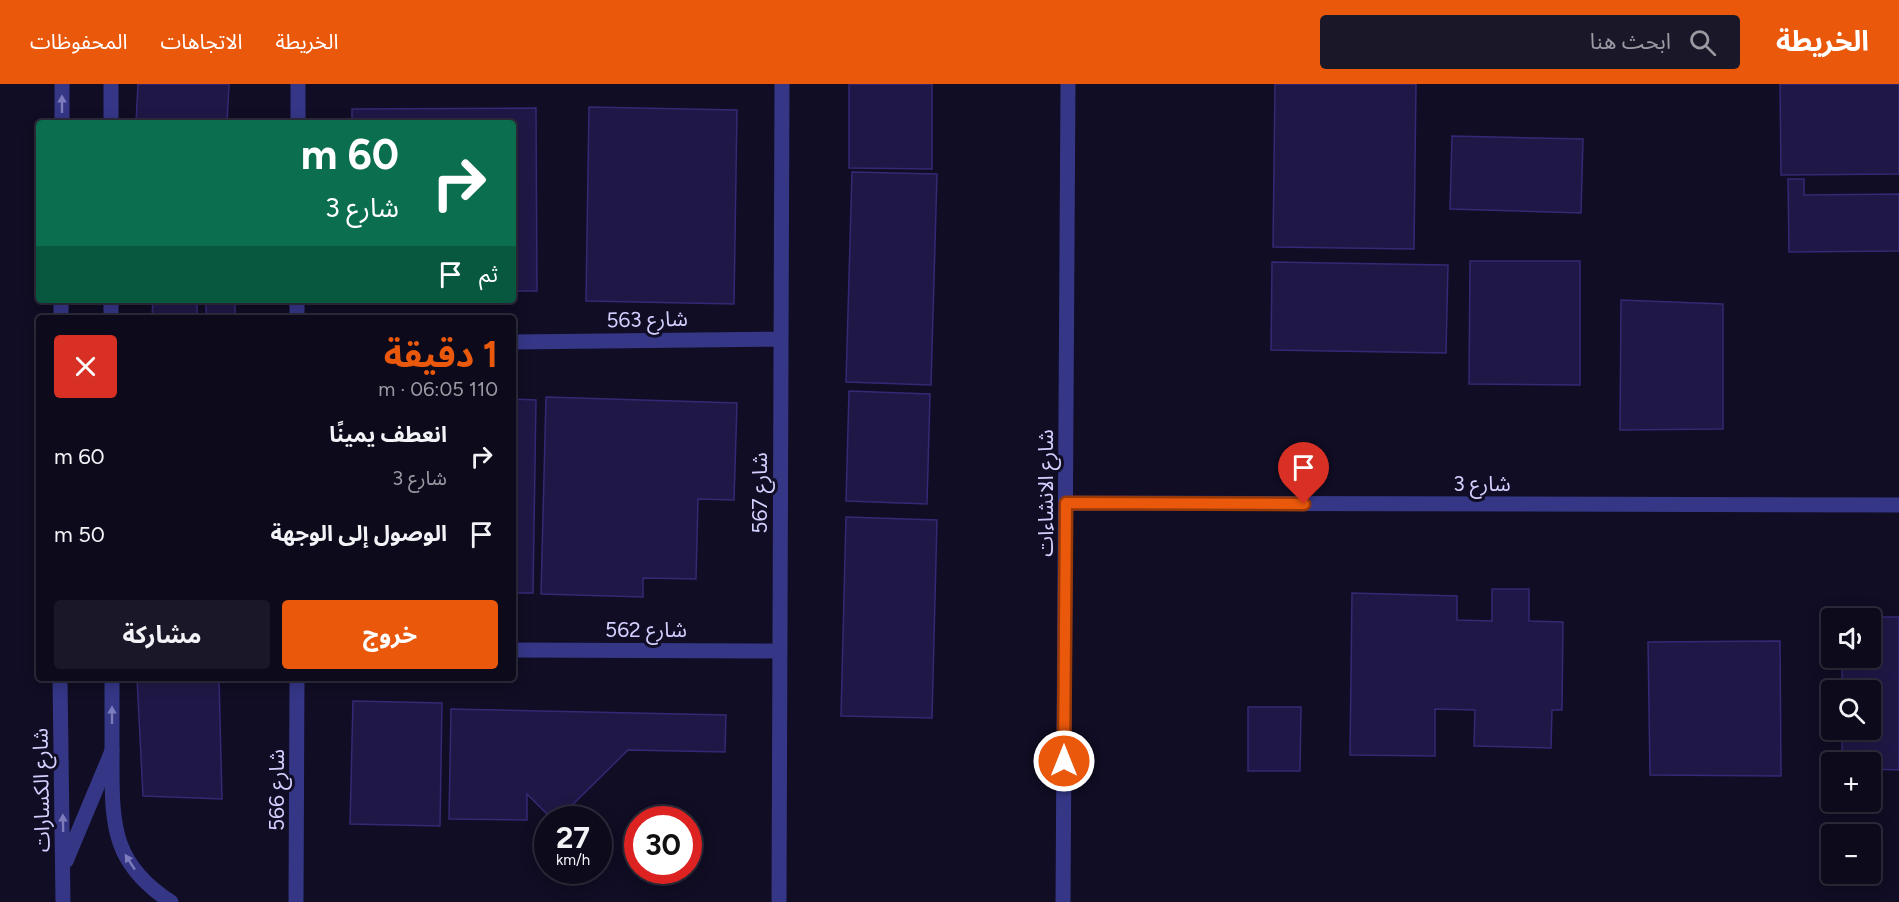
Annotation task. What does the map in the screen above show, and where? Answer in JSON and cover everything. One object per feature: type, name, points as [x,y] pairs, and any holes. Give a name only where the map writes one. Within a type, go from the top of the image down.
[{"type":"street","points":[[62,120],[63,84]]},
{"type":"street","points":[[111,84],[111,120]]},
{"type":"street","points":[[298,84],[298,120]]},
{"type":"street","name":"شارع 567","points":[[779,902],[782,84]]},
{"type":"street","name":"شارع الانشاءات","points":[[1063,902],[1068,84]]},
{"type":"street","name":"شارع 563","points":[[516,342],[781,339]]},
{"type":"street","name":"شارع 3","points":[[1066,503],[1899,505]]},
{"type":"street","name":"شارع 562","points":[[516,650],[779,651]]},
{"type":"street","name":"شارع الكسارات","points":[[60,681],[63,902]]},
{"type":"street","points":[[112,681],[112,820],[122,850],[136,872],[171,902]]},
{"type":"street","name":"شارع 566","points":[[296,902],[297,681]]},
{"type":"street","points":[[63,867],[112,751]]},
{"type":"building","points":[[138,84],[229,84],[227,120],[136,120]]},
{"type":"building","points":[[849,84],[932,84],[932,169],[849,168]]},
{"type":"building","points":[[1275,84],[1416,84],[1414,249],[1273,247]]},
{"type":"building","points":[[1780,84],[1899,84],[1899,174],[1781,175]]},
{"type":"building","points":[[589,107],[737,110],[734,304],[586,301]]},
{"type":"building","points":[[536,108],[537,291],[516,291],[516,120],[352,120],[352,109]]},
{"type":"building","points":[[1452,136],[1583,139],[1581,213],[1450,209]]},
{"type":"building","points":[[852,172],[937,174],[931,385],[846,382]]},
{"type":"building","points":[[1788,179],[1804,179],[1804,195],[1899,194],[1899,251],[1789,252]]},
{"type":"building","points":[[1470,261],[1580,261],[1580,385],[1469,384]]},
{"type":"building","points":[[1272,262],[1448,265],[1446,353],[1271,350]]},
{"type":"building","points":[[1621,300],[1723,304],[1723,429],[1620,430]]},
{"type":"building","points":[[153,303],[197,303],[197,315],[152,315]]},
{"type":"building","points":[[206,303],[235,303],[235,315],[206,315]]},
{"type":"building","points":[[849,391],[930,394],[927,504],[846,501]]},
{"type":"building","points":[[546,397],[737,403],[734,500],[698,499],[696,579],[643,578],[643,597],[541,594]]},
{"type":"building","points":[[516,399],[536,400],[533,593],[516,593]]},
{"type":"building","points":[[846,517],[937,520],[932,718],[841,716]]},
{"type":"building","points":[[1492,589],[1529,589],[1529,621],[1563,622],[1562,710],[1552,710],[1551,748],[1474,746],[1475,710],[1435,709],[1435,756],[1350,755],[1352,593],[1457,596],[1457,620],[1492,621]]},
{"type":"building","points":[[1881,617],[1899,617],[1899,770],[1881,769],[1881,752],[1842,752],[1842,740],[1881,740],[1881,680],[1842,680],[1842,668],[1881,668]]},
{"type":"building","points":[[1780,641],[1781,776],[1650,775],[1648,642]]},
{"type":"building","points":[[137,681],[219,681],[222,799],[143,796]]},
{"type":"building","points":[[353,701],[442,703],[440,826],[350,824]]},
{"type":"building","points":[[1248,707],[1301,707],[1300,771],[1248,771]]},
{"type":"building","points":[[451,709],[726,715],[725,752],[628,750],[571,806],[539,806],[527,794],[527,820],[449,819]]},
{"type":"route","points":[[1064,761],[1066,503],[1304,504]]}]
